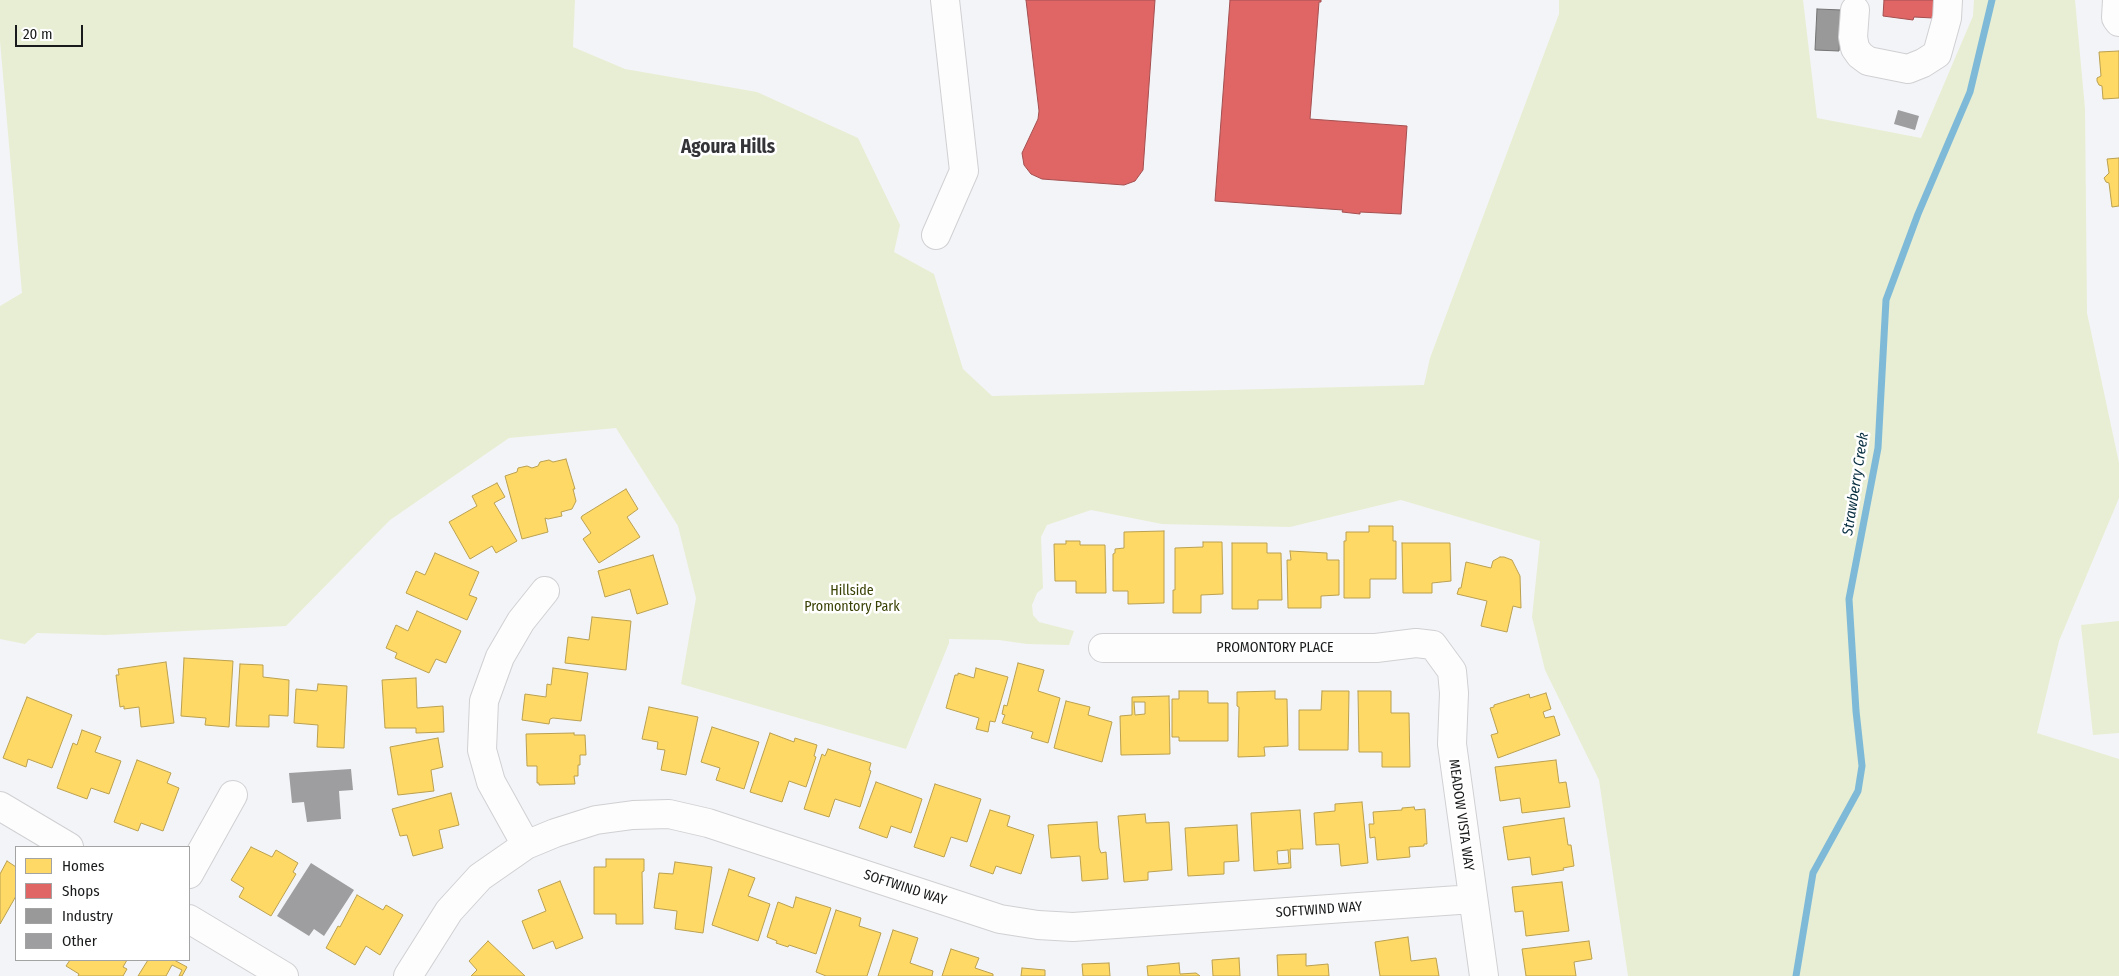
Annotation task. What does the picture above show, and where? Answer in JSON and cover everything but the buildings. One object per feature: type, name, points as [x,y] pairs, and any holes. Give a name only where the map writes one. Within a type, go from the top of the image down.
[{"type":"street","points":[[936,235],[964,172],[944,0]]},
{"type":"street","points":[[1855,10],[1853,37],[1855,48],[1860,55],[1868,61],[1908,69],[1923,63],[1937,54],[1947,18],[1948,0]]},
{"type":"street","points":[[2117,0],[2116,18],[2119,22]]},
{"type":"street","points":[[526,845],[491,782],[482,750],[484,701],[500,657],[521,621],[545,591]]},
{"type":"street","name":"PROMONTORY PLACE","points":[[1102,648],[1376,648],[1416,643],[1433,646],[1441,656]]},
{"type":"street","name":"MEADOW VISTA WAY","points":[[1441,656],[1452,671],[1454,693],[1452,744],[1484,976]]},
{"type":"street","points":[[190,872],[233,795]]},
{"type":"street","points":[[0,806],[67,846]]},
{"type":"street","name":"SOFTWIND WAY","points":[[408,976],[449,911],[480,878],[526,845],[555,833],[596,820],[633,815],[668,814],[708,823],[1000,919],[1038,925],[1073,927],[1473,899]]},
{"type":"street","points":[[190,920],[284,976]]},
{"type":"green space","name":"Hillside Promontory Park","points":[[0,0],[575,0],[573,47],[625,69],[757,92],[858,138],[900,225],[894,252],[934,274],[963,369],[992,396],[1424,385],[1430,358],[1559,14],[1559,0],[1803,0],[1817,118],[1921,138],[1973,16],[1974,0],[2075,0],[2085,109],[2087,313],[2119,463],[2119,498],[2059,641],[2037,733],[2119,759],[2119,976],[1628,976],[1599,780],[1545,670],[1532,617],[1540,541],[1401,500],[1290,527],[1162,524],[1091,510],[1047,525],[1041,537],[1043,588],[1037,593],[1032,605],[1033,615],[1039,622],[1074,631],[1069,645],[949,639],[906,749],[681,684],[696,598],[678,526],[616,428],[509,438],[390,520],[286,626],[105,635],[37,633],[25,644],[0,639],[0,306],[22,293],[0,41]]},
{"type":"green space","points":[[2119,621],[2119,733],[2093,735],[2081,625]]},
{"type":"waterway","name":"Strawberry Creek","points":[[1796,976],[1813,873],[1858,791],[1862,766],[1856,711],[1849,599],[1878,448],[1886,300],[1918,214],[1970,92],[1992,0]]},
{"type":"district","name":"Agoura Hills","points":[[728,148]]}]
